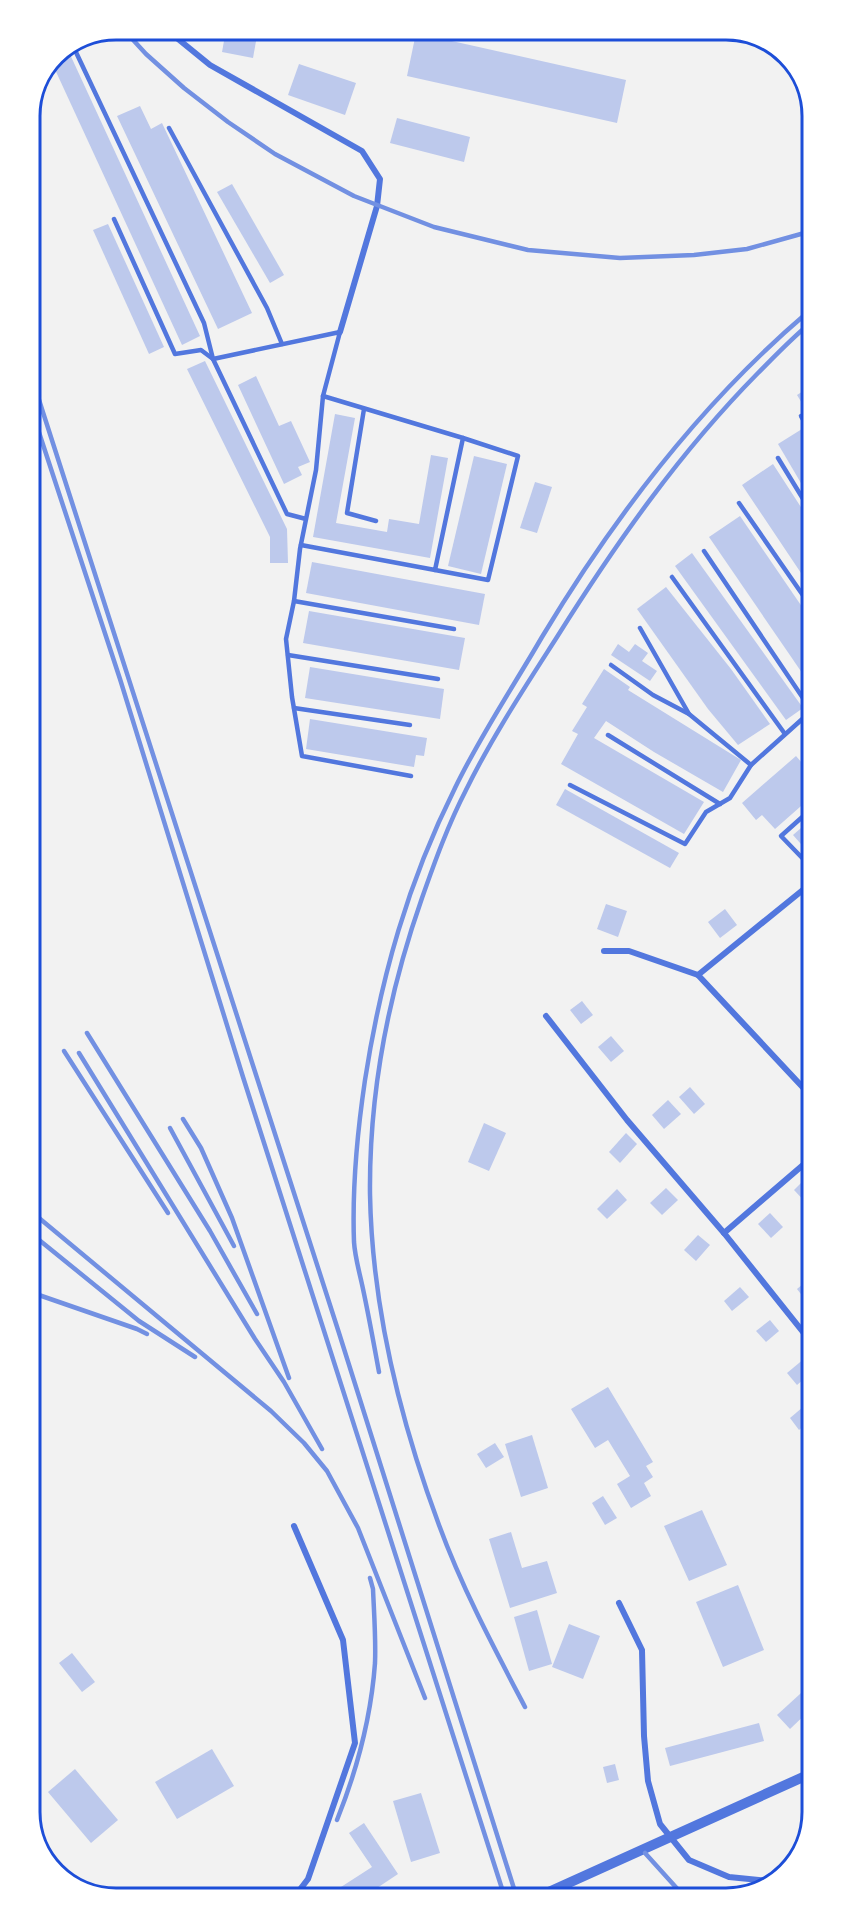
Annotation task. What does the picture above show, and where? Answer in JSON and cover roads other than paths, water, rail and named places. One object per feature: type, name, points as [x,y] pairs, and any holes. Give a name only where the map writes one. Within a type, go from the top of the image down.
[{"type":"street","points":[[181,41],[210,64],[362,151],[380,179],[377,206],[340,332]]},
{"type":"street","points":[[698,975],[802,891]]},
{"type":"street","points":[[604,951],[629,951],[698,975],[802,1086]]},
{"type":"street","points":[[546,1016],[627,1120],[724,1233],[802,1331]]},
{"type":"street","points":[[724,1233],[802,1166]]},
{"type":"street","points":[[294,1526],[343,1640],[355,1743],[308,1879],[302,1887]]},
{"type":"street","points":[[619,1603],[642,1650],[644,1736],[648,1781],[660,1824],[689,1860],[729,1877],[759,1880]]},
{"type":"street","points":[[558,1888],[802,1778]]},
{"type":"lane","points":[[76,52],[204,323],[213,359],[287,514],[306,519]]},
{"type":"lane","points":[[169,128],[267,308],[282,344]]},
{"type":"lane","points":[[114,219],[175,354],[201,350],[213,359],[340,332],[323,396],[316,470],[286,639],[292,698],[302,756],[411,776]]},
{"type":"lane","points":[[301,545],[488,580],[518,456],[323,396]]},
{"type":"lane","points":[[364,409],[347,513],[376,521]]},
{"type":"lane","points":[[435,570],[463,438]]},
{"type":"lane","points":[[778,458],[802,497]]},
{"type":"lane","points":[[738,503],[802,594]]},
{"type":"lane","points":[[704,551],[802,697]]},
{"type":"lane","points":[[672,577],[785,734]]},
{"type":"lane","points":[[294,601],[454,629]]},
{"type":"lane","points":[[640,628],[689,714]]},
{"type":"lane","points":[[288,655],[438,679]]},
{"type":"lane","points":[[610,665],[653,695],[689,714],[751,765]]},
{"type":"lane","points":[[294,708],[410,725]]},
{"type":"lane","points":[[570,785],[685,844],[706,812],[730,798],[751,765],[802,719]]},
{"type":"lane","points":[[608,735],[720,804]]},
{"type":"lane","points":[[802,817],[781,836],[802,858]]},
{"type":"railway","points":[[134,41],[184,88],[275,154],[354,196],[434,227],[528,250],[620,258],[694,255],[747,249],[802,234]]},
{"type":"railway","points":[[379,1372],[356,1260],[354,1181],[357,1141],[379,1004],[398,931],[423,859],[438,823],[475,750],[542,637],[599,548],[630,505],[696,423],[731,384],[802,317]]},
{"type":"railway","points":[[525,1707],[468,1595],[439,1525],[412,1445],[382,1321],[376,1279],[370,1194],[373,1118],[383,1043],[410,934],[442,843],[459,803],[509,712],[602,567],[650,499],[729,403],[802,331]]},
{"type":"railway","points":[[41,406],[339,1333],[514,1888]]},
{"type":"railway","points":[[41,438],[120,679],[243,1077],[502,1888]]},
{"type":"railway","points":[[87,1033],[210,1231],[257,1314]]},
{"type":"railway","points":[[64,1051],[168,1213]]},
{"type":"railway","points":[[79,1053],[255,1339],[284,1382],[322,1449]]},
{"type":"railway","points":[[183,1119],[201,1148],[232,1218],[289,1378]]},
{"type":"railway","points":[[170,1128],[234,1246]]},
{"type":"railway","points":[[41,1220],[271,1411],[304,1443],[327,1471],[358,1528],[425,1698]]},
{"type":"railway","points":[[41,1241],[139,1321],[195,1357]]},
{"type":"railway","points":[[41,1296],[147,1334]]},
{"type":"railway","points":[[337,1820],[362,1743],[373,1683],[375,1635],[373,1589],[370,1578]]},
{"type":"railway","points":[[645,1853],[677,1888]]}]
